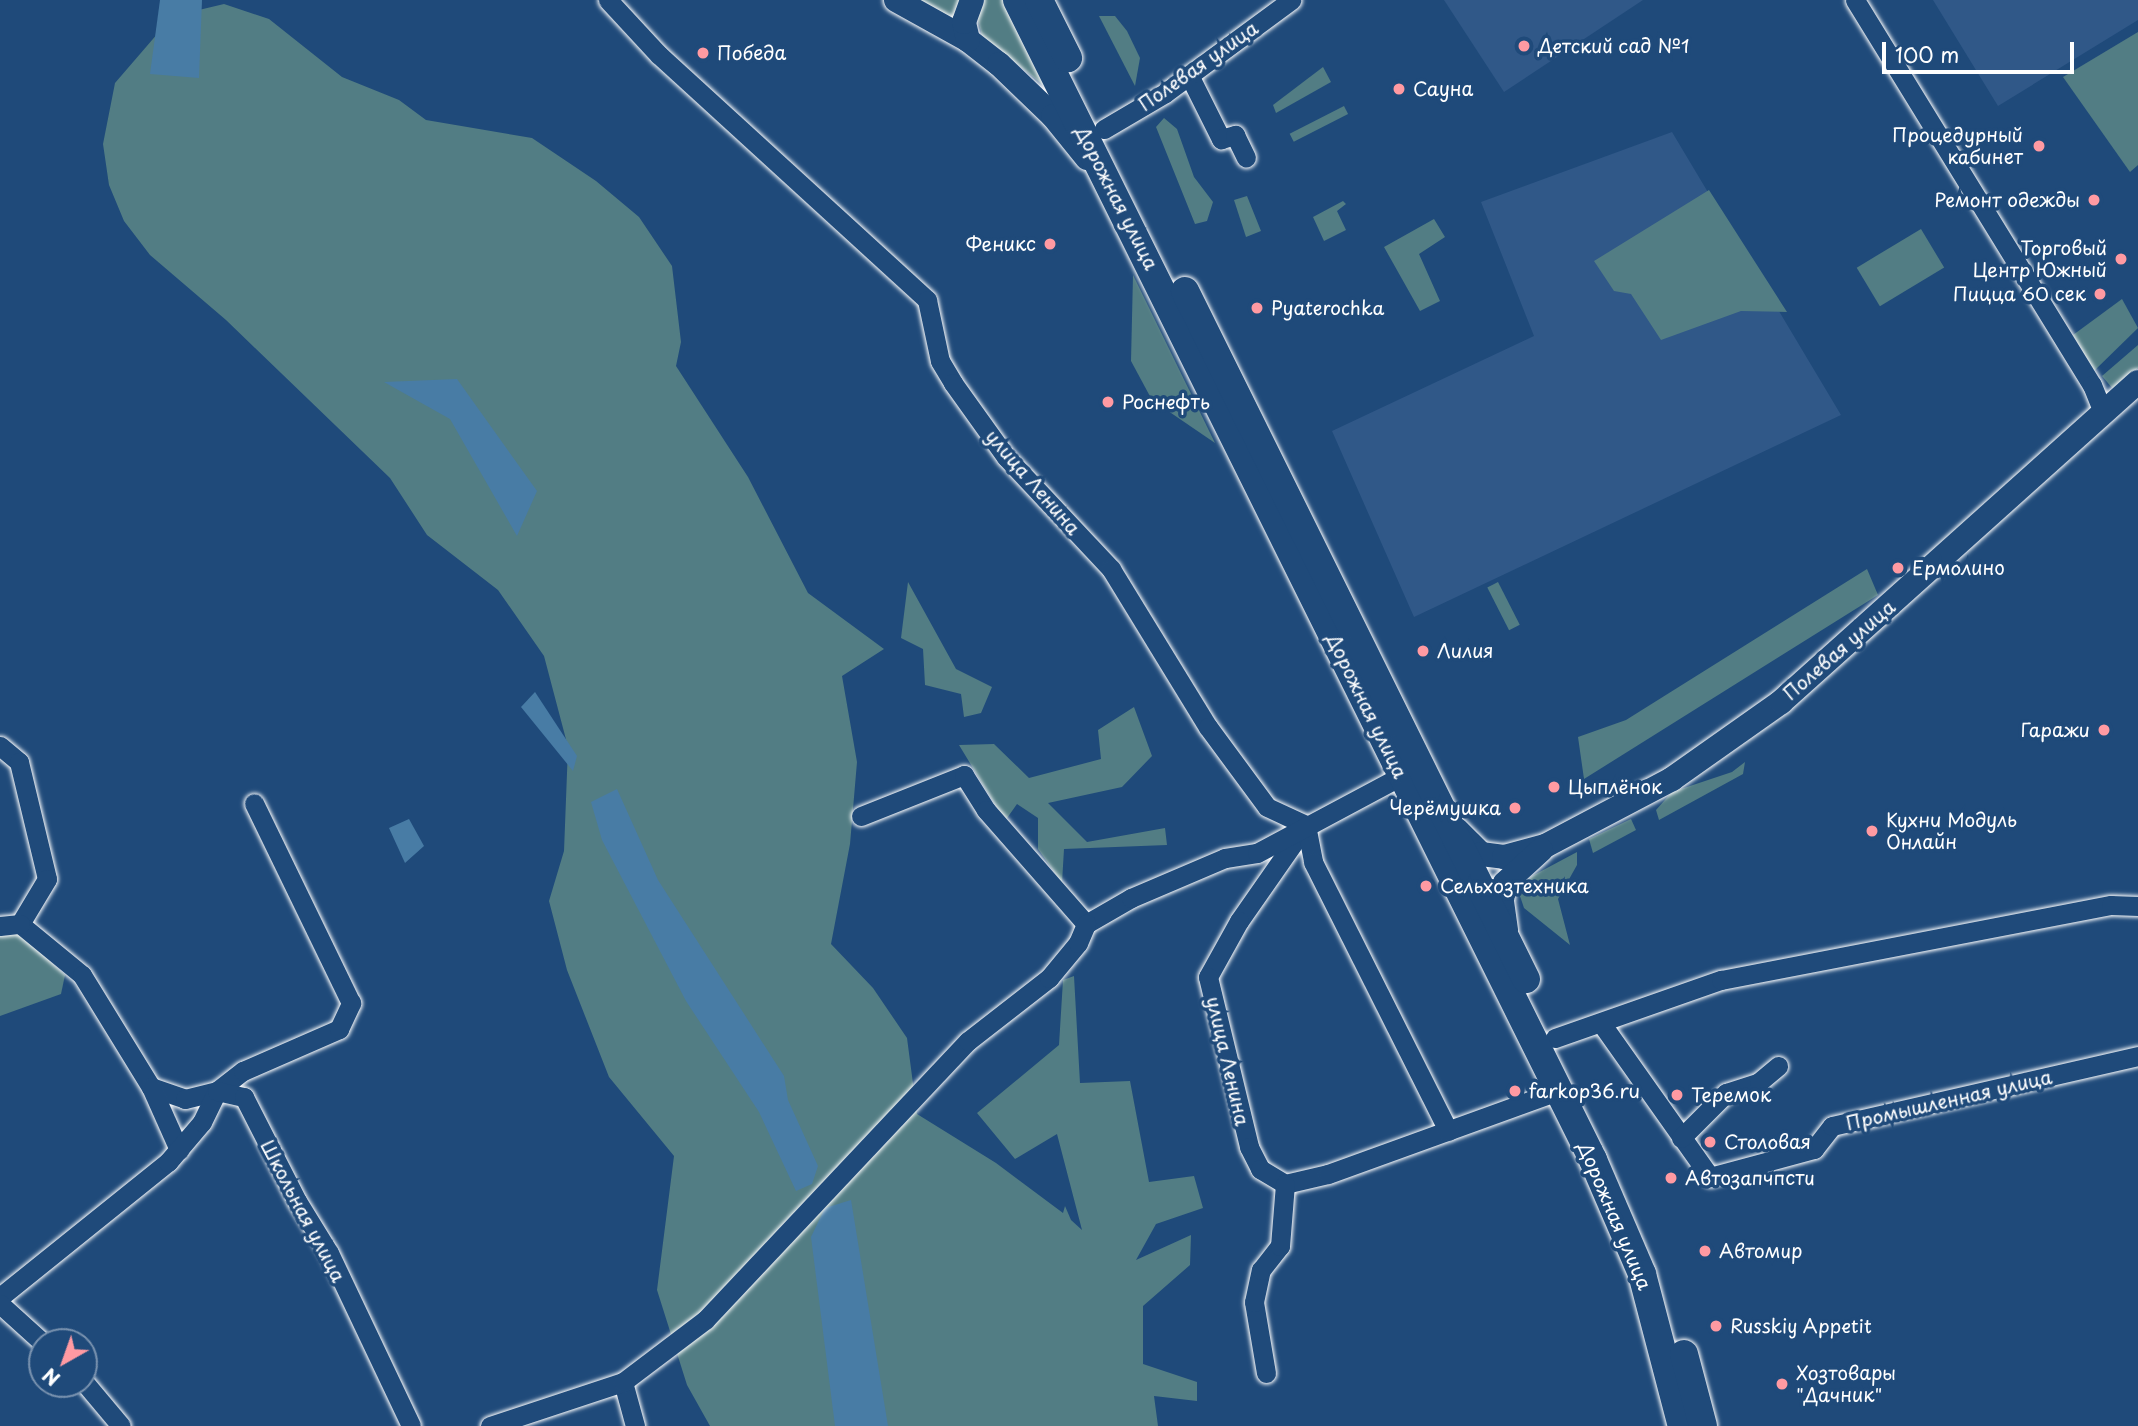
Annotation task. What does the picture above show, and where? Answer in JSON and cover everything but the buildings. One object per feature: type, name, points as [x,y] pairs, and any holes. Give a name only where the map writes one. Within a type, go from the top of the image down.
[{"type":"highway","name":"Дорожная улица","points":[[1017,0],[1115,192],[1401,776],[1560,1090],[1642,1275],[1682,1426]]},
{"type":"highway","name":"Дорожная улица","points":[[1039,0],[1555,1038],[1664,1284],[1703,1426]]},
{"type":"main road","points":[[896,0],[968,40],[1026,87],[1115,192]]},
{"type":"main road","points":[[968,40],[964,22],[972,0]]},
{"type":"main road","name":"Полевая улица","points":[[1545,846],[1672,779],[1781,702],[2138,382]]},
{"type":"main road","points":[[1440,806],[1481,854],[1504,857],[1545,846]]},
{"type":"main road","points":[[1509,944],[1502,900],[1504,883],[1545,846]]},
{"type":"street","name":"улица Ленина","points":[[608,0],[659,55],[927,300],[940,361],[960,394],[1006,457],[1111,569],[1208,727],[1267,807],[1306,825]]},
{"type":"street","name":"Полевая улица","points":[[1104,129],[1189,75],[1291,0]]},
{"type":"street","points":[[1855,0],[2092,385],[2103,412]]},
{"type":"street","points":[[1189,75],[1221,139],[1235,135],[1246,158]]},
{"type":"street","points":[[0,746],[19,762],[47,879],[20,924]]},
{"type":"street","points":[[491,1426],[623,1382],[705,1320],[968,1041],[1049,978],[1078,943],[1086,924],[986,810],[964,775],[861,816]]},
{"type":"street","name":"улица Ленина","points":[[1086,924],[1131,898],[1225,858],[1257,853],[1401,776]]},
{"type":"street","points":[[151,1087],[185,1099],[217,1091],[243,1071],[339,1029],[351,1003],[254,803]]},
{"type":"street","name":"улица Ленина","points":[[1285,1184],[1260,1169],[1249,1147],[1208,976],[1239,922],[1306,825]]},
{"type":"street","points":[[1306,825],[1313,862],[1448,1130]]},
{"type":"street","points":[[1555,1038],[1721,980],[2098,908],[2138,906]]},
{"type":"street","points":[[0,926],[20,924],[82,975],[151,1087],[178,1150]]},
{"type":"street","name":"Промышленная улица","points":[[1601,1023],[1710,1177],[1814,1149],[1832,1126],[2138,1056]]},
{"type":"street","points":[[1681,1138],[1726,1093],[1759,1082],[1778,1066]]},
{"type":"street","points":[[1266,1373],[1254,1302],[1261,1270],[1280,1246],[1285,1184],[1328,1174],[1560,1090]]},
{"type":"street","points":[[0,1297],[125,1201],[178,1150],[202,1122],[217,1091]]},
{"type":"street","name":"Школьная улица","points":[[217,1091],[244,1097],[297,1201],[329,1253],[411,1426]]},
{"type":"street","points":[[0,1304],[28,1329]]},
{"type":"street","points":[[623,1382],[635,1426]]},
{"type":"street","points":[[97,1398],[121,1426]]},
{"type":"shaded area","points":[[160,0],[202,0],[199,78],[150,74]]},
{"type":"shaded area","name":"Детский сад №1","points":[[1444,0],[1643,0],[1504,92]]},
{"type":"shaded area","points":[[1933,0],[2138,0],[2138,20],[1998,106]]},
{"type":"shaded area","points":[[1672,132],[1841,415],[1414,617],[1332,431],[1534,336],[1481,202]]},
{"type":"shaded area","points":[[457,379],[537,491],[517,536],[450,419],[384,382]]},
{"type":"shaded area","points":[[535,692],[577,756],[573,771],[521,707]]},
{"type":"shaded area","points":[[617,789],[658,880],[784,1076],[788,1100],[818,1166],[812,1184],[796,1191],[759,1112],[686,1001],[602,840],[591,802]]},
{"type":"shaded area","points":[[409,819],[424,846],[405,863],[389,828]]},
{"type":"shaded area","points":[[851,1200],[888,1426],[835,1426],[811,1237],[825,1208]]},
{"type":"green space","points":[[914,0],[958,0],[963,1],[957,23]]},
{"type":"green space","points":[[985,0],[1003,0],[1047,88],[982,36],[976,11]]},
{"type":"green space","points":[[224,4],[269,19],[342,77],[399,100],[426,120],[532,138],[596,181],[639,217],[672,266],[681,342],[676,366],[748,477],[808,593],[884,649],[842,676],[857,762],[850,844],[831,944],[873,988],[907,1038],[917,1114],[996,1163],[1063,1213],[1065,1206],[1071,1220],[1082,1230],[1057,1134],[1015,1159],[977,1113],[1059,1045],[1063,980],[1074,976],[1080,1083],[1130,1081],[1149,1182],[1194,1176],[1203,1208],[1156,1224],[1136,1260],[1191,1235],[1190,1265],[1143,1306],[1143,1364],[1197,1382],[1197,1401],[1154,1396],[1158,1426],[710,1426],[687,1385],[657,1290],[674,1156],[609,1077],[567,970],[549,901],[564,851],[568,747],[544,656],[498,590],[427,535],[390,478],[226,320],[150,255],[124,221],[109,185],[103,144],[115,83],[165,25],[182,14]]},
{"type":"green space","points":[[1099,16],[1115,16],[1127,31],[1140,58],[1135,86]]},
{"type":"green space","points":[[2138,32],[2138,165],[2130,172],[2063,77]]},
{"type":"green space","points":[[1323,67],[1331,82],[1276,113],[1273,105]]},
{"type":"green space","points":[[1344,106],[1348,114],[1294,142],[1290,134]]},
{"type":"green space","points":[[1164,118],[1177,129],[1194,177],[1213,202],[1207,221],[1195,224],[1156,127]]},
{"type":"green space","points":[[1709,190],[1787,312],[1741,311],[1661,340],[1631,294],[1614,291],[1594,261]]},
{"type":"green space","points":[[1247,196],[1261,231],[1246,237],[1234,200]]},
{"type":"green space","points":[[1343,201],[1346,204],[1337,211],[1346,230],[1324,241],[1313,217]]},
{"type":"green space","points":[[1434,219],[1445,237],[1419,254],[1440,301],[1420,311],[1384,247]]},
{"type":"green space","points":[[1921,229],[1944,268],[1880,306],[1857,268]]},
{"type":"green space","points":[[1133,275],[1215,443],[1152,400],[1131,361]]},
{"type":"green space","points":[[2122,299],[2138,328],[2094,371],[2073,335]]},
{"type":"green space","points":[[2138,345],[2138,368],[2113,389],[2102,376]]},
{"type":"green space","points":[[1867,569],[1878,595],[1584,779],[1578,737],[1626,720]]},
{"type":"green space","points":[[908,582],[956,669],[992,687],[981,713],[964,717],[961,694],[925,685],[923,649],[901,638]]},
{"type":"green space","points":[[1498,582],[1520,625],[1509,630],[1487,587]]},
{"type":"green space","points":[[1134,707],[1152,756],[1122,787],[1048,803],[1087,842],[1165,828],[1167,845],[1064,849],[1062,883],[1038,849],[1038,818],[1017,804],[1005,821],[959,745],[994,744],[1029,778],[1101,759],[1098,730]]},
{"type":"green space","points":[[1745,762],[1743,774],[1659,820],[1656,810],[1672,792],[1732,772]]},
{"type":"green space","points":[[1631,819],[1636,830],[1593,853],[1589,839]]},
{"type":"green space","points":[[1577,852],[1577,865],[1558,899],[1570,945],[1524,908],[1518,890],[1532,876]]},
{"type":"green space","points":[[15,929],[65,975],[61,994],[0,1016],[0,931]]},
{"type":"place","name":"Детский сад №1","points":[[1524,46]]},
{"type":"place","name":"Победа","points":[[703,53]]},
{"type":"place","name":"Сауна","points":[[1399,89]]},
{"type":"place","name":"Процедурный кабинет","points":[[2039,146]]},
{"type":"place","name":"Ремонт одежды","points":[[2094,200]]},
{"type":"place","name":"Феникс","points":[[1050,244]]},
{"type":"place","name":"Торговый Центр Южный","points":[[2121,259]]},
{"type":"place","name":"Пицца 60 сек","points":[[2100,294]]},
{"type":"place","name":"Pyaterochka","points":[[1257,308]]},
{"type":"place","name":"Роснефть","points":[[1108,402]]},
{"type":"place","name":"Ермолино","points":[[1898,568]]},
{"type":"place","name":"Лилия","points":[[1423,651]]},
{"type":"place","name":"Гаражи","points":[[2104,730]]},
{"type":"place","name":"Цыплёнок","points":[[1554,787]]},
{"type":"place","name":"Черёмушка","points":[[1515,808]]},
{"type":"place","name":"Кухни Модуль Онлайн","points":[[1872,831]]},
{"type":"place","name":"Сельхозтехника","points":[[1426,886]]},
{"type":"place","name":"farkop36.ru","points":[[1515,1091]]},
{"type":"place","name":"Теремок","points":[[1677,1095]]},
{"type":"place","name":"Столовая","points":[[1710,1142]]},
{"type":"place","name":"Автозапчпсти","points":[[1671,1178]]},
{"type":"place","name":"Автомир","points":[[1705,1251]]},
{"type":"place","name":"Russkiy Appetit","points":[[1716,1326]]},
{"type":"place","name":"Хозтовары \"Дачник\"","points":[[1782,1384]]}]
